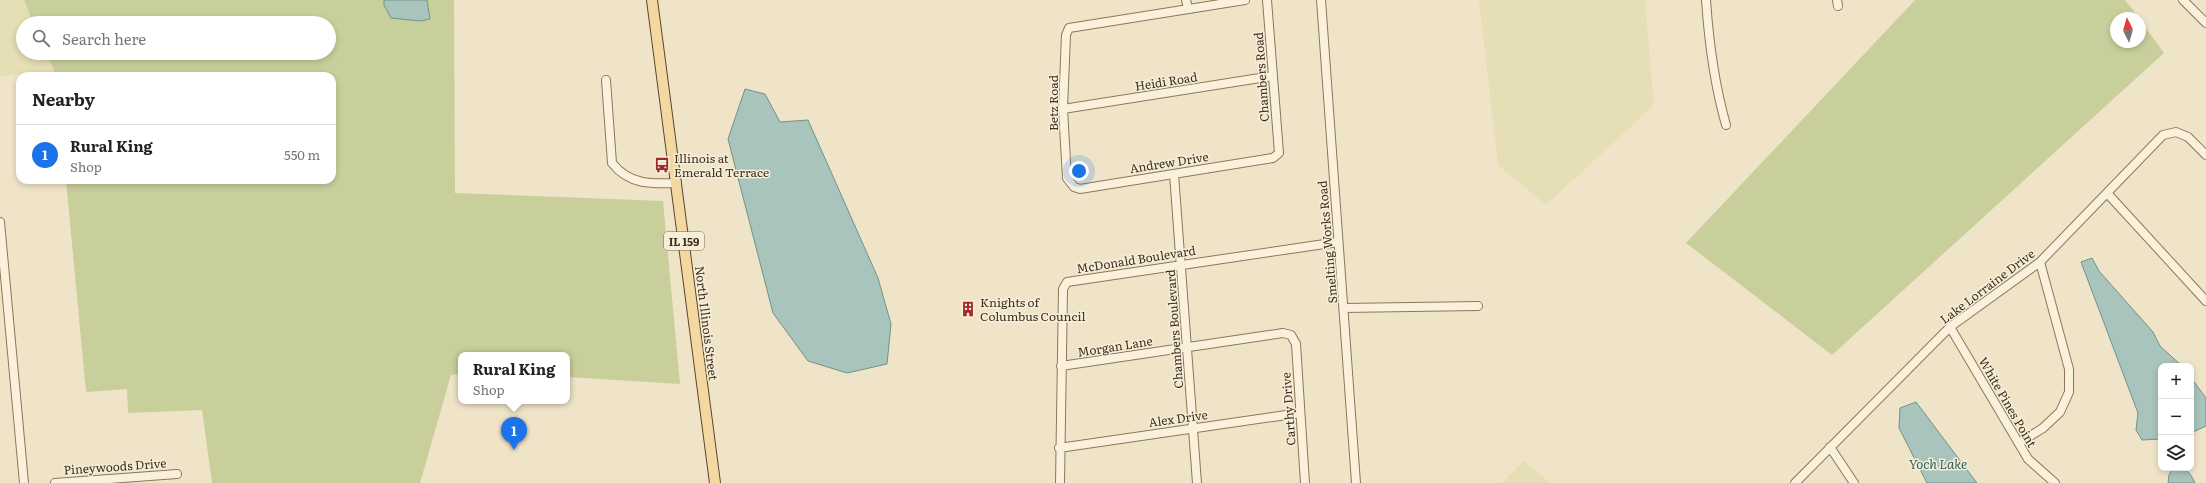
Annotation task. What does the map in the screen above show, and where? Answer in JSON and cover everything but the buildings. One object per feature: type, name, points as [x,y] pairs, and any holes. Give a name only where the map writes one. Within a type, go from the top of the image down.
[{"type":"main road","name":"North Illinois Street","points":[[652,0],[715,483]]},
{"type":"street","points":[[1186,0],[1188,9],[1245,0]]},
{"type":"street","name":"Chambers Road","points":[[1267,0],[1278,153]]},
{"type":"street","name":"Smelting Works Road","points":[[1321,0],[1356,483]]},
{"type":"street","points":[[1706,0],[1709,42],[1716,89],[1726,125]]},
{"type":"street","points":[[2183,0],[2206,23]]},
{"type":"street","name":"Betz Road","points":[[1067,178],[1063,109],[1066,35],[1069,28],[1188,9]]},
{"type":"street","name":"Heidi Road","points":[[1063,109],[1273,76]]},
{"type":"street","points":[[606,80],[612,163],[619,172],[628,178],[647,184],[677,184]]},
{"type":"street","name":"Lake Lorraine Drive","points":[[1795,483],[1950,327],[2040,262],[2163,135],[2176,132],[2188,137],[2206,156]]},
{"type":"street","name":"Andrew Drive","points":[[1067,178],[1074,187],[1080,189],[1273,158],[1278,153]]},
{"type":"street","name":"Chambers Boulevard","points":[[1174,174],[1197,483]]},
{"type":"street","points":[[2107,193],[2206,301]]},
{"type":"street","points":[[0,222],[24,483]]},
{"type":"street","name":"McDonald Boulevard","points":[[1060,483],[1063,289],[1067,282],[1338,242]]},
{"type":"street","points":[[2019,443],[2044,428],[2060,412],[2069,392],[2069,369],[2040,262]]},
{"type":"street","points":[[1344,308],[1478,306]]},
{"type":"street","name":"White Pines Point","points":[[1950,327],[2028,458],[2055,483]]},
{"type":"street","name":"Morgan Lane","points":[[1061,366],[1283,333],[1291,335]]},
{"type":"street","name":"Carthy Drive","points":[[1291,335],[1296,344],[1305,483]]},
{"type":"street","name":"Alex Drive","points":[[1060,448],[1300,413]]},
{"type":"street","points":[[1830,447],[1854,483]]},
{"type":"street","name":"Pineywoods Drive","points":[[54,483],[130,480],[177,474]]},
{"type":"shaded area","points":[[0,0],[24,0],[30,16],[16,16],[16,60],[50,60],[56,72],[16,72],[16,75],[0,76]]},
{"type":"shaded area","points":[[1479,0],[1645,0],[1654,105],[1546,205],[1498,165]]},
{"type":"shaded area","points":[[1524,461],[1550,483],[1502,483]]},
{"type":"green space","points":[[24,0],[454,0],[455,193],[663,201],[680,384],[570,377],[570,352],[458,352],[458,374],[451,375],[420,483],[212,483],[202,410],[128,413],[127,389],[86,392],[66,184],[336,184],[336,72],[54,72],[50,60],[336,60],[336,16],[30,16]]},
{"type":"green space","points":[[1915,0],[2125,0],[2134,12],[2110,12],[2110,48],[2146,48],[2146,28],[2164,53],[1832,355],[1686,243]]},
{"type":"water","points":[[384,0],[427,0],[430,19],[420,21],[391,18],[384,5]]},
{"type":"water","points":[[745,89],[765,94],[780,122],[808,120],[878,278],[891,324],[887,364],[847,373],[808,361],[773,313],[728,139]]},
{"type":"water","points":[[2092,258],[2099,271],[2153,332],[2160,346],[2179,363],[2158,363],[2158,439],[2142,440],[2136,430],[2138,413],[2081,262]]},
{"type":"water","points":[[2194,382],[2206,398],[2206,426],[2194,432]]},
{"type":"water","name":"Yoch Lake","points":[[1916,402],[1977,483],[1927,483],[1899,428],[1900,408]]},
{"type":"water","points":[[2171,471],[2187,471],[2195,483],[2168,483]]},
{"type":"place","name":"Illinois at Emerald Terrace","points":[[662,165]]},
{"type":"place","name":"Knights of Columbus Council","points":[[968,309]]},
{"type":"place","name":"Rural King","points":[[514,450]]}]
